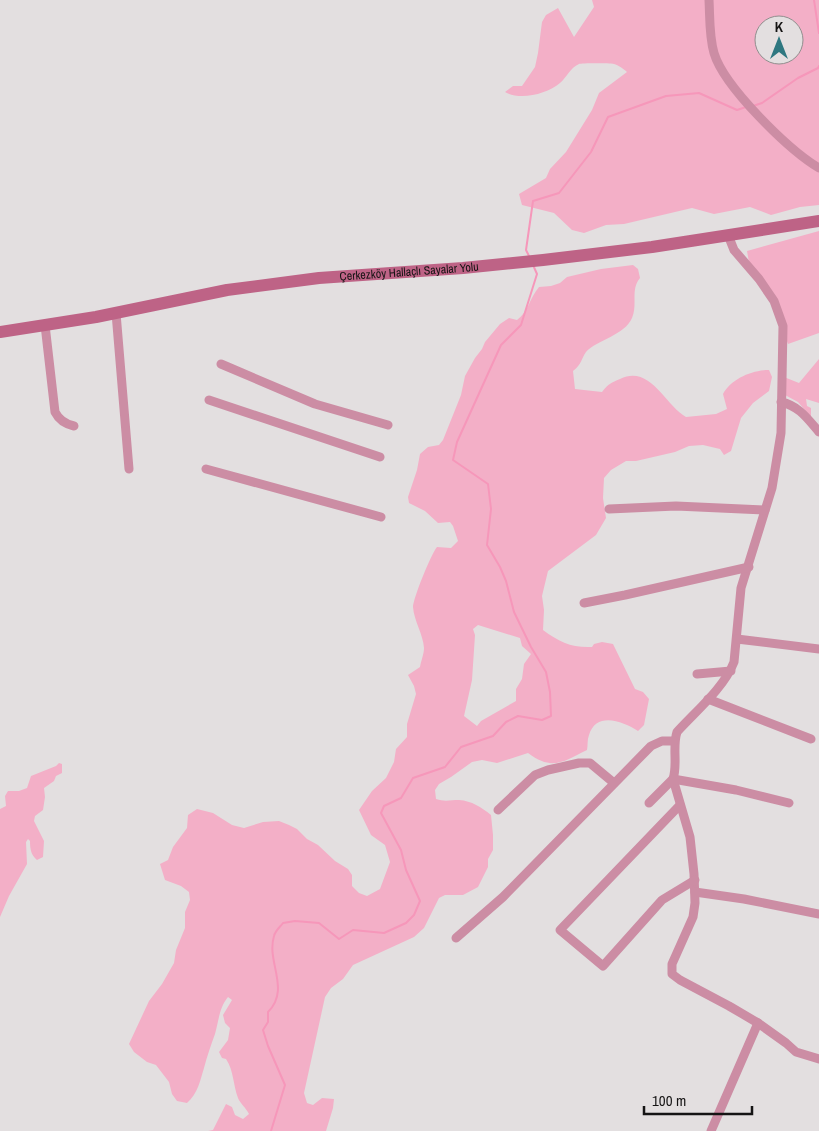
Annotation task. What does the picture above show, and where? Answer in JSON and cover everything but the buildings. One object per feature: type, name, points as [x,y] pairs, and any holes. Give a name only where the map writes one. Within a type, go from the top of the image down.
[{"type":"main road","name":"Çerkezköy Hallaçlı Sayalar Yolu","points":[[0,332],[116,313],[227,290],[301,280],[543,260],[652,247],[819,221]]},
{"type":"street","points":[[709,0],[711,38],[714,54],[720,68],[734,90],[805,160],[819,168]]},
{"type":"street","points":[[649,803],[673,779],[675,772],[674,740],[677,732],[731,671],[737,639],[741,588],[772,488],[781,433],[782,326],[774,301],[759,279],[734,250],[728,235]]},
{"type":"street","points":[[116,313],[128,470]]},
{"type":"street","points":[[45,325],[55,412],[67,425],[74,426]]},
{"type":"street","points":[[221,364],[315,404],[388,425]]},
{"type":"street","points":[[209,400],[380,457]]},
{"type":"street","points":[[781,402],[791,404],[800,410],[819,432]]},
{"type":"street","points":[[206,468],[380,517]]},
{"type":"street","points":[[609,509],[676,506],[765,510]]},
{"type":"street","points":[[584,603],[748,567]]},
{"type":"street","points":[[737,639],[819,649]]},
{"type":"street","points":[[697,674],[731,671]]},
{"type":"street","points":[[708,698],[811,739]]},
{"type":"street","points":[[456,938],[503,897],[651,746],[662,741],[674,740]]},
{"type":"street","points":[[498,810],[534,775],[580,762],[590,762],[614,783]]},
{"type":"street","points":[[673,779],[736,790],[789,803]]},
{"type":"street","points":[[673,779],[690,837],[696,903],[693,917],[672,964],[672,974],[758,1023],[796,1052],[819,1059]]},
{"type":"street","points":[[680,805],[560,930],[603,966],[662,900],[695,880]]},
{"type":"street","points":[[695,892],[744,899],[819,914]]},
{"type":"street","points":[[710,1131],[758,1023]]},
{"type":"shaded area","points":[[592,0],[819,0],[819,205],[800,207],[771,215],[750,207],[714,214],[692,208],[624,224],[606,225],[584,233],[572,230],[554,213],[522,205],[519,194],[546,178],[550,169],[566,152],[592,110],[599,93],[627,72],[614,64],[579,64],[555,87],[541,93],[518,96],[505,92],[513,86],[522,86],[535,67],[542,22],[546,15],[558,8],[574,37],[594,7]]},
{"type":"shaded area","points":[[819,231],[819,333],[788,344],[769,292],[750,268],[747,251]]},
{"type":"shaded area","points":[[633,265],[638,269],[640,278],[635,287],[634,313],[623,329],[586,352],[580,364],[573,371],[575,389],[602,392],[610,384],[620,379],[631,376],[640,377],[649,381],[686,417],[716,414],[727,409],[723,394],[731,384],[743,376],[762,370],[769,370],[772,377],[769,391],[753,403],[741,418],[731,451],[724,455],[720,449],[703,445],[689,446],[675,452],[636,461],[626,461],[611,470],[604,478],[603,498],[606,518],[596,535],[548,571],[542,596],[544,610],[543,630],[560,641],[572,645],[592,647],[594,644],[602,642],[613,644],[635,689],[643,692],[649,699],[644,725],[638,731],[625,724],[610,720],[604,721],[592,728],[588,737],[587,750],[564,761],[558,763],[544,762],[528,753],[497,763],[482,760],[472,762],[439,784],[435,790],[436,799],[459,800],[472,803],[491,815],[493,850],[488,859],[488,867],[478,887],[463,895],[445,895],[439,898],[424,928],[414,937],[353,965],[343,979],[331,988],[325,997],[304,1093],[307,1103],[313,1105],[322,1098],[334,1099],[326,1131],[208,1131],[213,1130],[226,1104],[232,1107],[235,1115],[243,1119],[249,1114],[238,1098],[229,1064],[226,1059],[222,1058],[219,1052],[228,1040],[230,1028],[225,1023],[223,1015],[232,1000],[228,997],[223,1005],[198,1087],[187,1103],[177,1101],[172,1094],[169,1082],[156,1065],[147,1062],[134,1052],[129,1044],[149,1001],[162,984],[174,963],[176,950],[185,928],[185,912],[190,900],[189,892],[181,886],[165,880],[160,864],[168,860],[173,847],[187,828],[188,815],[197,809],[213,813],[232,825],[244,828],[263,822],[279,821],[289,825],[297,829],[335,861],[348,869],[352,875],[352,886],[359,893],[367,896],[380,889],[390,862],[385,845],[371,835],[359,810],[372,791],[386,778],[394,762],[396,749],[407,737],[407,724],[416,694],[408,675],[420,667],[424,650],[413,607],[419,586],[437,547],[451,548],[458,541],[450,522],[438,523],[425,511],[409,503],[408,497],[420,454],[428,447],[439,445],[443,440],[461,395],[465,376],[485,342],[500,324],[509,318],[517,320],[527,309],[539,287],[551,286],[560,283],[567,277],[601,269]],"holes":[[[478,625],[520,638],[522,646],[531,654],[524,664],[522,679],[516,689],[516,701],[481,721],[477,726],[464,716],[472,680],[475,635],[473,629]]]},
{"type":"shaded area","points":[[819,359],[819,403],[806,399],[807,406],[811,408],[811,417],[798,402],[785,395],[784,377],[799,383]]},
{"type":"shaded area","points":[[59,763],[62,764],[62,773],[56,776],[54,781],[44,788],[43,810],[35,816],[34,821],[44,841],[43,857],[37,860],[35,858],[31,852],[28,839],[26,842],[27,864],[9,896],[0,917],[0,809],[6,806],[5,796],[8,791],[19,791],[27,788],[31,776]]},
{"type":"waterway","points":[[814,0],[819,33]]},
{"type":"waterway","points":[[753,106],[762,103],[819,66]]},
{"type":"waterway","points":[[529,256],[526,250],[533,201],[559,193],[591,152],[608,117],[666,96],[699,93],[737,110],[746,107]]},
{"type":"waterway","points":[[271,1131],[285,1085],[263,1030],[268,1022],[268,1012],[275,1003],[278,994],[272,946],[276,931],[283,923],[295,921],[319,923],[339,939],[353,930],[384,933],[406,923],[414,915],[420,901],[406,870],[401,850],[381,813],[384,806],[401,798],[413,778],[445,767],[461,747],[493,736],[506,722],[518,716],[542,720],[551,716],[550,692],[546,672],[514,612],[506,581],[487,545],[491,509],[488,484],[453,460],[457,442],[501,345],[521,325],[537,274],[533,265]]}]
